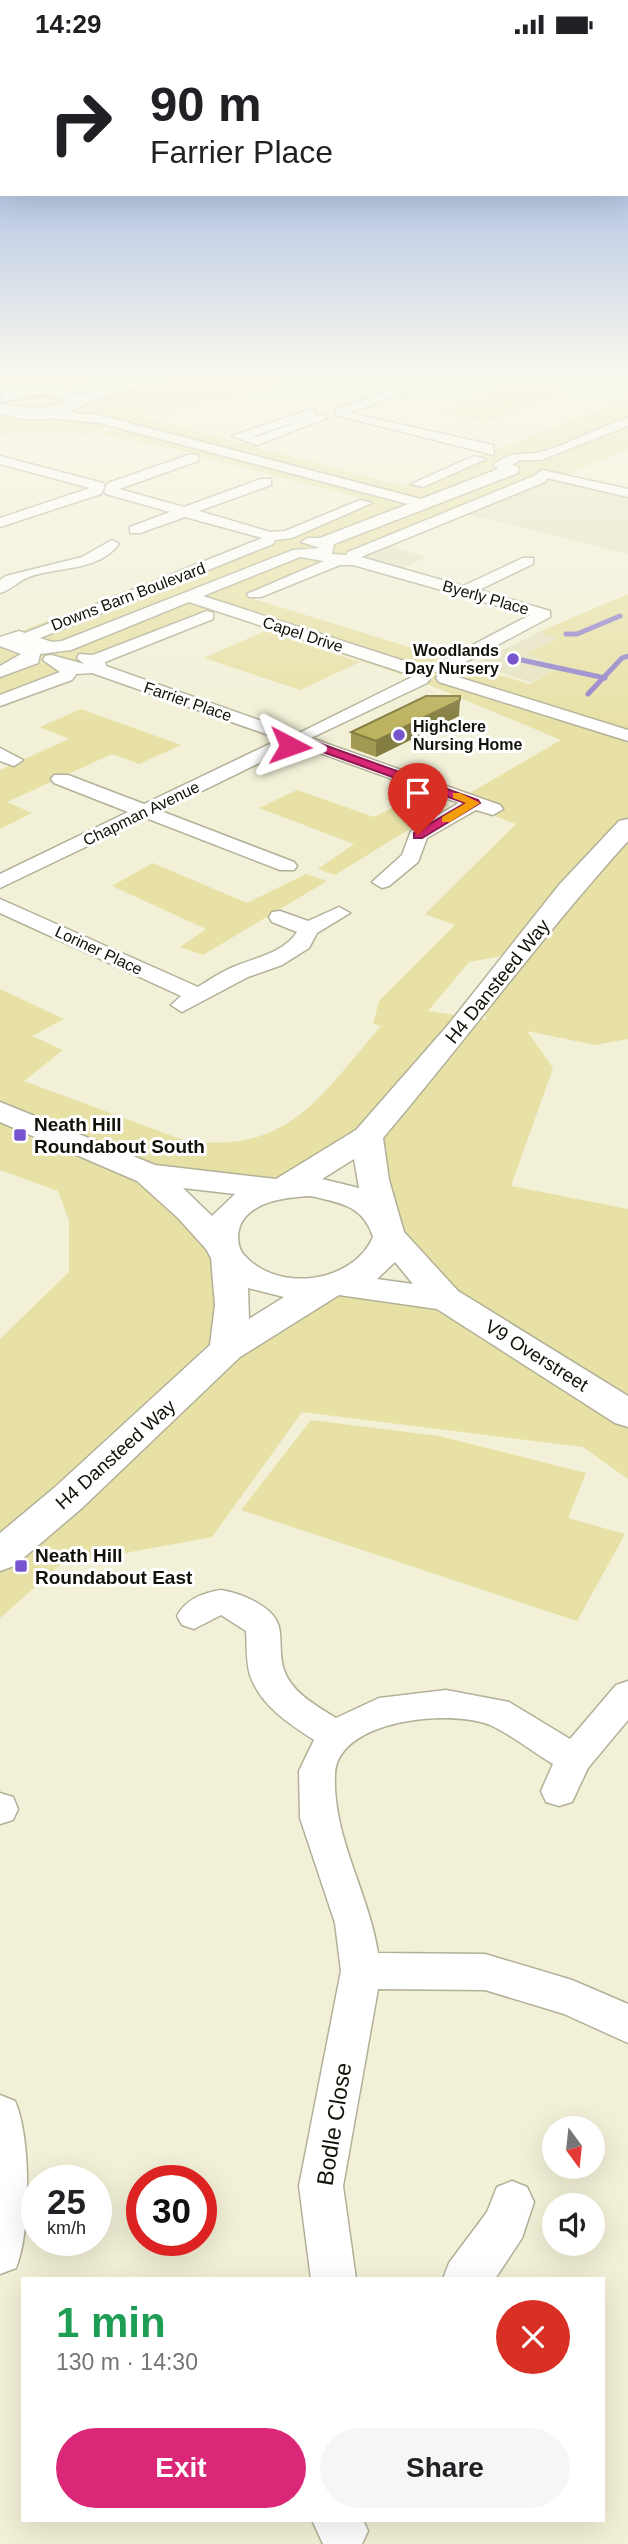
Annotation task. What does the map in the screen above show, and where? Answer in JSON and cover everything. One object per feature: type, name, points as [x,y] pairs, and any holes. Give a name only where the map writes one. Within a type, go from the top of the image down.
[{"type":"street","points":[[0,523],[86,494]]},
{"type":"street","points":[[127,494],[269,538],[353,557],[503,494]]},
{"type":"street","points":[[135,530],[231,494]]},
{"type":"street","points":[[388,494],[421,503]]},
{"type":"street","name":"Downs Barn Boulevard","points":[[0,701],[66,676],[69,656],[189,597],[421,503],[435,494]]},
{"type":"street","name":"Downs Barn Boulevard","points":[[311,548],[365,503]]},
{"type":"street","name":"Downs Barn Boulevard","points":[[0,672],[37,651],[269,538]]},
{"type":"street","name":"Downs Barn Boulevard","points":[[255,594],[333,563],[311,548]]},
{"type":"street","name":"Byerly Place","points":[[353,557],[544,614],[443,673]]},
{"type":"street","points":[[465,591],[528,561]]},
{"type":"street","points":[[2,584],[36,571]]},
{"type":"street","name":"Capel Drive","points":[[189,597],[419,675]]},
{"type":"street","points":[[94,665],[207,615]]},
{"type":"street","name":"Farrier Place","points":[[3,641],[37,651],[69,656],[282,739]]},
{"type":"street","points":[[309,738],[419,675],[443,673],[628,736]]},
{"type":"street","points":[[282,739],[309,738],[484,806],[418,835],[411,858],[382,882]]},
{"type":"street","name":"Chapman Avenue","points":[[0,882],[282,739]]},
{"type":"street","points":[[61,779],[287,866]]},
{"type":"street","name":"H4 Dansteed Way","points":[[281,1188],[367,1137],[624,834]]},
{"type":"street","name":"Loriner Place","points":[[0,905],[189,1000],[240,972],[274,960],[301,943],[309,929],[340,913]]},
{"type":"street","points":[[280,917],[309,929]]},
{"type":"street","points":[[0,1111],[148,1174],[281,1188],[324,1188],[359,1197],[376,1208],[389,1230]]},
{"type":"street","points":[[148,1174],[190,1211],[243,1273],[266,1284],[295,1289],[332,1286],[362,1276],[378,1265],[388,1252],[389,1230],[373,1180],[367,1137]]},
{"type":"street","points":[[227,1349],[233,1305],[221,1227],[232,1211],[250,1198],[281,1188]]},
{"type":"street","name":"V9 Overstreet","points":[[389,1230],[457,1306],[539,1355],[628,1414]]},
{"type":"street","name":"H4 Dansteed Way","points":[[0,1556],[68,1498],[227,1349],[332,1286]]},
{"type":"street","name":"V9 Overstreet","points":[[332,1286],[457,1306]]},
{"type":"street","points":[[194,1616],[211,1602],[227,1602],[262,1625],[267,1674],[291,1707],[334,1735],[379,1712],[446,1704],[497,1712],[574,1759]]},
{"type":"street","points":[[559,1791],[574,1759],[628,1695]]},
{"type":"street","name":"Bodle Close","points":[[334,1735],[317,1771],[319,1818],[354,1923],[361,1971],[321,2186],[334,2277]]},
{"type":"street","points":[[361,1971],[485,1972],[572,1998],[628,2024]]},
{"type":"street","points":[[0,2115],[6,2162],[0,2252]]},
{"type":"street","points":[[468,2277],[506,2223],[512,2202]]},
{"type":"shaded area","points":[[346,494],[515,494],[254,599],[529,684],[563,666],[525,654],[558,639],[539,632],[628,594],[628,1039],[595,1045],[527,1031],[553,1068],[511,1186],[628,1209],[628,1479],[583,1447],[302,1412],[212,1537],[60,1565],[0,1618],[0,1339],[69,1272],[69,1220],[58,1191],[0,1170],[0,989],[64,1019],[32,1036],[63,1050],[24,1081],[183,1140],[219,1143],[250,1139],[276,1130],[298,1116],[319,1097],[381,1026],[373,1024],[379,1001],[455,925],[425,914],[516,824],[474,808],[463,797],[561,740],[415,679],[215,612],[0,702],[0,639],[363,499]],"holes":[[[519,953],[480,1003],[487,1020],[428,1011],[469,962]],[[367,1138],[391,1237],[444,1299],[324,1288],[227,1348],[233,1305],[190,1211],[150,1174],[286,1187]]]},
{"type":"shaded area","points":[[514,494],[617,494],[628,497],[628,554],[465,514]]},
{"type":"shaded area","points":[[389,546],[427,557],[400,569],[364,556]]},
{"type":"shaded area","points":[[265,631],[360,662],[300,690],[204,658]]},
{"type":"shaded area","name":"Woodlands Day Nursery","points":[[539,632],[559,638],[526,654],[564,666],[531,682],[474,664]]},
{"type":"shaded area","points":[[81,709],[181,745],[139,764],[112,754],[7,802],[32,813],[0,829],[0,770],[69,739],[40,727]]},
{"type":"shaded area","points":[[297,790],[374,817],[419,794],[448,805],[335,875],[318,869],[354,844],[259,808]]},
{"type":"shaded area","points":[[153,863],[247,903],[306,874],[327,881],[203,955],[180,947],[206,929],[112,886]]},
{"type":"shaded area","points":[[311,1420],[439,1436],[586,1473],[568,1518],[625,1534],[577,1621],[241,1510]]},
{"type":"building","points":[[426,696],[460,696],[460,700],[376,741],[351,732]]},
{"type":"waterway","points":[[566,634],[577,634],[620,616]]},
{"type":"waterway","points":[[603,678],[622,658],[628,656]]},
{"type":"waterway","points":[[517,659],[603,678]]},
{"type":"waterway","points":[[588,694],[603,678]]},
{"type":"slow traffic","points":[[446,819],[474,803],[456,796]]},
{"type":"place","name":"Woodlands Day Nursery","points":[[513,659]]},
{"type":"place","name":"Highclere Nursing Home","points":[[399,735]]},
{"type":"place","name":"Neath Hill Roundabout South","points":[[20,1135]]},
{"type":"place","name":"Neath Hill Roundabout East","points":[[21,1566]]},
{"type":"route","points":[[290,746],[310,743],[474,803],[418,835]]}]
